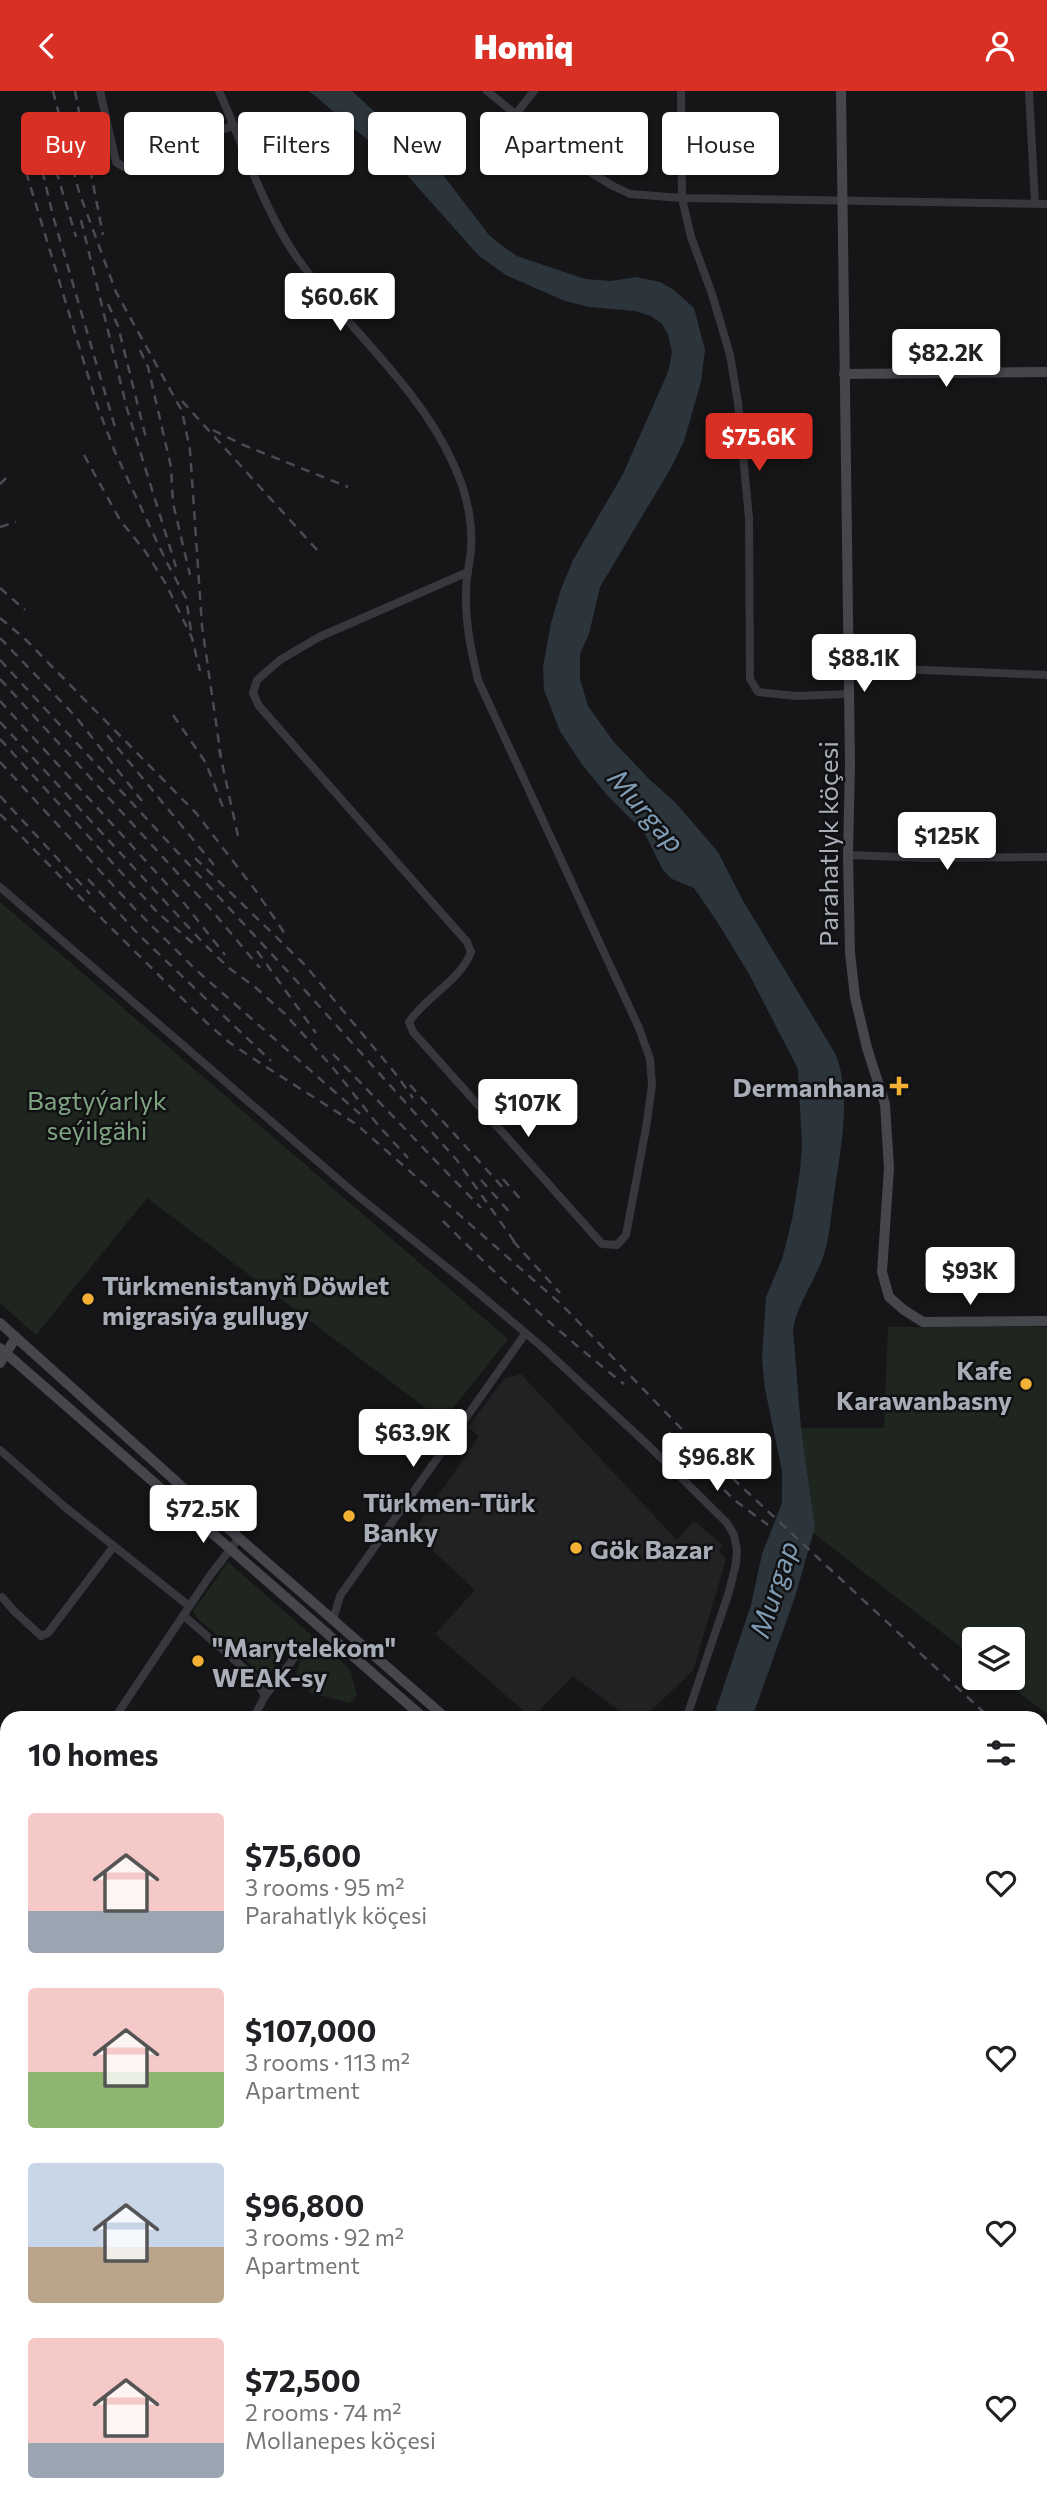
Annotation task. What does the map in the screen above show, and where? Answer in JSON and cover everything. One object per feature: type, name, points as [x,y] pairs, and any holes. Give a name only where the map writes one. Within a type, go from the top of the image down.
[{"type":"street","points":[[100,91],[116,162],[124,167],[134,166],[234,125]]},
{"type":"street","points":[[219,91],[276,225],[299,260],[426,414],[453,462],[470,511],[467,632],[478,680],[639,1028],[650,1059],[652,1084],[646,1128],[626,1234],[617,1245],[602,1244],[413,1032],[409,1022],[416,1011],[467,963],[471,952],[467,941],[259,706],[253,693],[257,680],[280,660],[319,637],[468,572]]},
{"type":"street","points":[[487,91],[512,112]]},
{"type":"street","points":[[517,112],[534,91]]},
{"type":"street","points":[[681,91],[682,198],[691,237],[730,355],[738,403],[749,518],[750,679],[758,692],[797,696],[848,694]]},
{"type":"street","name":"Parahatlyk köçesi","points":[[841,91],[850,953],[855,997],[885,1104],[889,1168],[882,1272],[889,1297],[923,1322],[1047,1321]]},
{"type":"street","points":[[1029,91],[1035,203]]},
{"type":"street","points":[[594,175],[631,194],[682,198],[1047,204]]},
{"type":"street","points":[[845,374],[1047,372]]},
{"type":"street","points":[[848,667],[1047,675]]},
{"type":"street","points":[[848,855],[928,858],[1047,857]]},
{"type":"street","points":[[0,887],[342,1183],[525,1334],[649,1446],[727,1524],[734,1535],[737,1550],[729,1592],[688,1711]]},
{"type":"street","points":[[0,1323],[239,1538],[438,1711]]},
{"type":"street","points":[[333,1621],[340,1596],[525,1334]]},
{"type":"street","points":[[16,1337],[2,1355],[232,1549],[416,1711]]},
{"type":"street","points":[[0,1450],[190,1606]]},
{"type":"street","points":[[119,1711],[183,1615],[239,1538]]},
{"type":"street","points":[[2,1597],[13,1611],[41,1636],[48,1633],[114,1546]]},
{"type":"street","points":[[183,1615],[254,1677],[265,1696]]},
{"type":"street","points":[[257,1711],[293,1658]]},
{"type":"shaded area","name":"Gök Bazar","points":[[521,1374],[677,1540],[694,1521],[723,1545],[719,1551],[726,1559],[693,1671],[650,1711],[620,1711],[573,1676],[539,1711],[524,1711],[435,1634],[475,1590],[413,1532],[479,1436],[468,1427],[504,1379]]},
{"type":"green space","name":"Bagtyýarlyk seýilgähi","points":[[0,902],[508,1339],[443,1421],[147,1198],[36,1335],[0,1303]]},
{"type":"green space","points":[[888,1327],[1047,1327],[1047,1711],[1043,1711],[1016,1690],[1025,1690],[1025,1627],[962,1627],[962,1648],[813,1533],[815,1527],[801,1428],[884,1428]]},
{"type":"green space","points":[[228,1562],[350,1669],[357,1695],[350,1703],[311,1693],[296,1675],[301,1659],[295,1653],[286,1652],[268,1675],[261,1674],[196,1617],[193,1611]]},
{"type":"water","points":[[309,91],[352,91],[375,112],[368,112],[368,140],[354,128],[354,112],[334,112]]},
{"type":"water","name":"Murgap","points":[[407,175],[443,175],[489,235],[517,256],[585,279],[611,281],[636,277],[660,282],[674,290],[694,308],[705,350],[701,382],[684,441],[600,587],[589,634],[580,654],[580,679],[588,706],[613,741],[675,802],[718,852],[742,899],[836,1055],[841,1072],[843,1125],[828,1240],[821,1264],[793,1329],[801,1428],[815,1527],[795,1597],[754,1711],[715,1711],[751,1605],[762,1554],[782,1503],[782,1471],[765,1389],[762,1359],[766,1297],[782,1259],[800,1171],[802,1146],[798,1069],[749,974],[718,923],[694,888],[672,879],[663,870],[644,832],[607,795],[581,763],[560,731],[544,690],[543,667],[561,589],[573,560],[623,474],[668,372],[672,352],[668,334],[662,324],[651,316],[635,311],[589,307],[565,301],[506,275],[479,256]]},
{"type":"railway","points":[[53,91],[79,192],[116,292],[182,411],[190,450],[202,626],[221,757]]},
{"type":"railway","points":[[75,91],[103,235]]},
{"type":"railway","points":[[27,175],[97,405],[115,452],[186,598],[192,638]]},
{"type":"railway","points":[[43,175],[115,427]]},
{"type":"railway","points":[[57,175],[76,237]]},
{"type":"railway","points":[[81,220],[127,409],[176,567]]},
{"type":"railway","points":[[108,304],[118,326],[147,442]]},
{"type":"railway","points":[[140,350],[148,367],[171,467],[173,503],[190,575]]},
{"type":"railway","points":[[182,401],[318,551]]},
{"type":"railway","points":[[213,430],[348,487]]},
{"type":"railway","points":[[84,455],[120,520],[145,551],[166,584],[192,638],[200,671]]},
{"type":"railway","points":[[0,484],[6,478]]},
{"type":"railway","points":[[0,527],[16,522]]},
{"type":"railway","points":[[0,588],[25,610]]},
{"type":"railway","points":[[0,618],[25,639],[196,813],[256,891],[287,937]]},
{"type":"railway","points":[[0,638],[76,717],[142,801]]},
{"type":"railway","points":[[0,660],[302,987],[456,1159],[519,1248]]},
{"type":"railway","points":[[0,679],[214,913],[260,968]]},
{"type":"railway","points":[[0,701],[184,903],[225,955]]},
{"type":"railway","points":[[173,715],[206,763],[224,810]]},
{"type":"railway","points":[[0,722],[204,944],[285,1014],[408,1158]]},
{"type":"railway","points":[[107,735],[214,865]]},
{"type":"railway","points":[[0,739],[158,913],[195,945]]},
{"type":"railway","points":[[219,749],[239,841]]},
{"type":"railway","points":[[0,762],[134,908],[195,969],[360,1114]]},
{"type":"railway","points":[[0,796],[90,894]]},
{"type":"railway","points":[[0,814],[207,1023],[230,1043],[356,1124],[562,1305],[700,1448],[982,1711]]},
{"type":"railway","points":[[195,858],[305,965],[413,1098]]},
{"type":"railway","points":[[88,879],[139,935],[271,1061]]},
{"type":"railway","points":[[257,951],[316,1033]]},
{"type":"railway","points":[[333,1054],[481,1208]]},
{"type":"railway","points":[[410,1085],[505,1190]]},
{"type":"railway","points":[[503,1179],[522,1201]]},
{"type":"railway","points":[[481,1180],[513,1216]]},
{"type":"railway","points":[[443,1221],[530,1305],[624,1384]]},
{"type":"railway","points":[[513,1241],[560,1293]]},
{"type":"railway","points":[[669,1432],[733,1499],[768,1525]]},
{"type":"place","name":"Dermanhana","points":[[899,1086]]},
{"type":"place","name":"Türkmenistanyň Döwlet migrasiýa gullugy","points":[[88,1299]]},
{"type":"place","name":"Kafe Karawanbasny","points":[[1026,1384]]},
{"type":"place","name":"Türkmen-Türk Banky","points":[[349,1516]]},
{"type":"place","name":"Gök Bazar","points":[[576,1548]]},
{"type":"place","name":"\"Marytelekom\" WEAK-sy","points":[[198,1661]]}]
